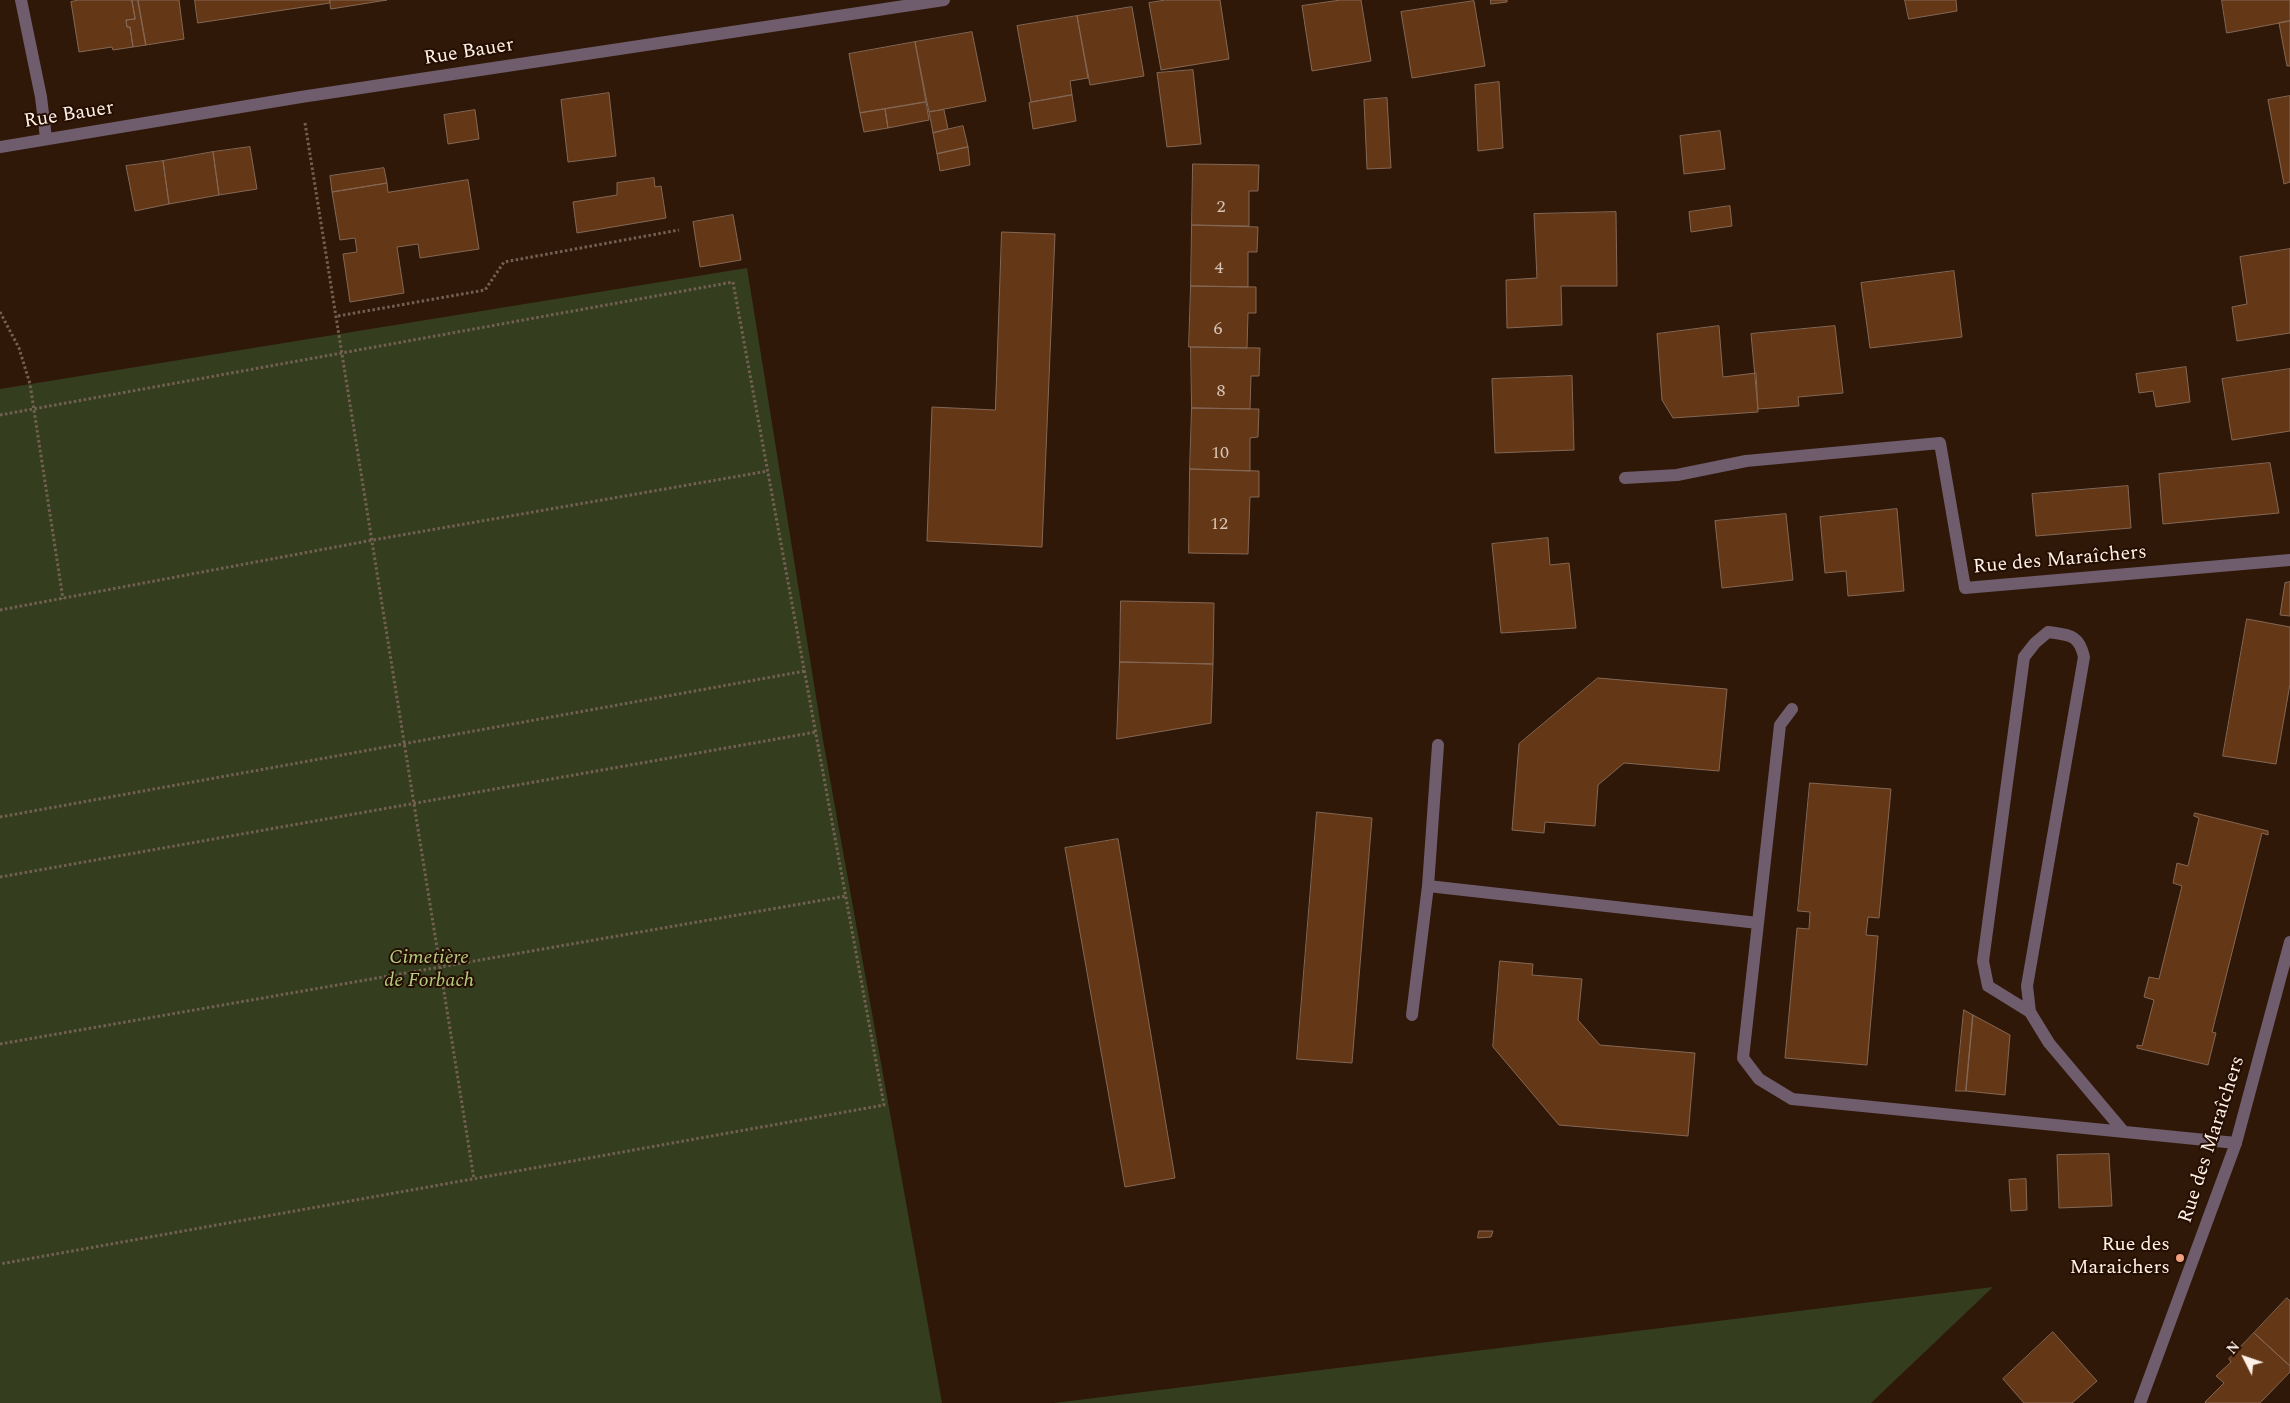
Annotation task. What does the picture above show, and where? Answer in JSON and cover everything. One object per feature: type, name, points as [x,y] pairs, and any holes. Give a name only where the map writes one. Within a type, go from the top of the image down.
[{"type":"street","points":[[22,0],[41,97],[46,138]]},
{"type":"street","name":"Rue Bauer","points":[[0,147],[301,97],[944,0]]},
{"type":"street","name":"Rue des Maraîchers","points":[[1625,478],[1677,476],[1746,461],[1940,443],[1965,588],[2290,560]]},
{"type":"street","points":[[2030,1012],[1988,986],[1983,961],[2024,657],[2035,643],[2048,632],[2071,635],[2081,644],[2084,657],[2028,986],[2030,1012],[2048,1043],[2124,1132]]},
{"type":"street","points":[[1792,709],[1780,725],[1743,1058],[1759,1079],[1792,1099],[2236,1143]]},
{"type":"street","points":[[1412,1014],[1428,886],[1438,745]]},
{"type":"street","points":[[1428,886],[1758,923]]},
{"type":"street","name":"Rue des Maraîchers","points":[[2140,1403],[2236,1143],[2290,942]]},
{"type":"path","points":[[301,97],[338,316],[474,1179]]},
{"type":"path","points":[[338,316],[485,290],[504,262],[679,230]]},
{"type":"path","points":[[0,415],[733,282],[884,1104],[0,1264]]},
{"type":"path","points":[[0,312],[19,348],[30,384],[63,598]]},
{"type":"path","points":[[0,610],[373,540],[768,471]]},
{"type":"path","points":[[0,817],[805,671]]},
{"type":"path","points":[[0,877],[816,732]]},
{"type":"path","points":[[0,1044],[846,896]]},
{"type":"green space","name":"Cimetière de Forbach","points":[[747,268],[823,740],[942,1403],[0,1403],[0,389]]},
{"type":"green space","points":[[1993,1287],[1871,1403],[1054,1403]]},
{"type":"building","points":[[79,0],[132,0],[135,19],[126,20],[127,27],[130,27],[133,47],[113,50],[112,47],[79,52],[71,2]]},
{"type":"building","points":[[132,0],[138,0],[146,45],[133,47],[130,27],[127,27],[126,20],[135,19]]},
{"type":"building","points":[[138,0],[179,0],[184,39],[146,45]]},
{"type":"building","points":[[195,0],[330,0],[330,3],[198,23]]},
{"type":"building","points":[[330,0],[387,0],[331,9]]},
{"type":"building","points":[[1166,0],[1220,0],[1229,59],[1161,70],[1149,3]]},
{"type":"building","points":[[1341,0],[1361,0],[1371,61],[1312,71],[1302,6]]},
{"type":"building","points":[[1491,0],[1507,0],[1507,2],[1491,4]]},
{"type":"building","points":[[1905,0],[1956,0],[1957,11],[1909,19]]},
{"type":"building","points":[[2222,0],[2290,0],[2290,21],[2227,33]]},
{"type":"building","points":[[1474,1],[1485,66],[1412,78],[1401,12]]},
{"type":"building","points":[[1132,7],[1144,76],[1090,85],[1077,16]]},
{"type":"building","points":[[1077,16],[1088,78],[1070,81],[1072,95],[1031,102],[1017,26]]},
{"type":"building","points":[[2290,21],[2290,66],[2287,66],[2279,23]]},
{"type":"building","points":[[972,32],[986,101],[929,112],[915,42]]},
{"type":"building","points":[[915,42],[926,102],[860,113],[849,54]]},
{"type":"building","points":[[1193,70],[1201,144],[1167,147],[1157,73]]},
{"type":"building","points":[[1499,82],[1503,148],[1478,151],[1475,85]]},
{"type":"building","points":[[609,93],[616,156],[568,162],[561,100]]},
{"type":"building","points":[[1072,95],[1076,121],[1033,129],[1029,103]]},
{"type":"building","points":[[2290,96],[2290,182],[2284,184],[2268,100]]},
{"type":"building","points":[[1387,98],[1391,168],[1367,169],[1364,100]]},
{"type":"building","points":[[926,102],[929,120],[888,128],[885,109]]},
{"type":"building","points":[[885,109],[888,128],[864,132],[860,113]]},
{"type":"building","points":[[475,110],[479,139],[448,144],[444,115]]},
{"type":"building","points":[[944,110],[948,129],[933,133],[929,112]]},
{"type":"building","points":[[963,126],[968,147],[937,154],[933,133]]},
{"type":"building","points":[[1720,131],[1725,169],[1684,174],[1680,136]]},
{"type":"building","points":[[250,147],[257,189],[219,195],[213,152]]},
{"type":"building","points":[[968,147],[970,165],[940,171],[937,154]]},
{"type":"building","points":[[213,152],[219,195],[169,204],[163,161]]},
{"type":"building","points":[[163,161],[169,204],[135,211],[126,166]]},
{"type":"building","points":[[1193,164],[1259,165],[1258,191],[1249,191],[1249,226],[1192,225]]},
{"type":"building","points":[[384,168],[387,183],[332,192],[330,176]]},
{"type":"building","points":[[654,178],[655,187],[661,186],[666,218],[577,233],[573,202],[617,195],[617,183]]},
{"type":"building","points":[[468,180],[479,249],[420,258],[418,244],[397,247],[404,293],[350,302],[343,254],[357,252],[355,238],[340,240],[332,192],[387,183],[388,192]]},
{"type":"building","points":[[1730,206],[1732,226],[1691,232],[1689,212]]},
{"type":"building","points":[[1616,212],[1617,286],[1561,286],[1562,325],[1507,328],[1506,280],[1537,278],[1534,214]]},
{"type":"building","points":[[733,215],[741,260],[700,267],[693,222]]},
{"type":"building","points":[[1192,225],[1258,227],[1257,252],[1248,252],[1248,287],[1191,286]]},
{"type":"building","points":[[1002,232],[1055,234],[1042,547],[927,541],[932,407],[995,410]]},
{"type":"building","points":[[2290,249],[2290,333],[2237,341],[2232,307],[2247,304],[2240,257]]},
{"type":"building","points":[[1954,271],[1962,337],[1870,348],[1861,283]]},
{"type":"building","points":[[1191,286],[1256,287],[1256,313],[1248,313],[1247,348],[1189,347]]},
{"type":"building","points":[[1719,326],[1723,377],[1756,373],[1758,412],[1673,418],[1662,400],[1657,334]]},
{"type":"building","points":[[1835,326],[1843,393],[1798,397],[1799,406],[1758,409],[1751,334]]},
{"type":"building","points":[[1191,347],[1260,348],[1259,376],[1251,376],[1250,409],[1192,408]]},
{"type":"building","points":[[2186,367],[2190,402],[2156,407],[2153,391],[2139,393],[2136,374]]},
{"type":"building","points":[[2290,369],[2290,431],[2232,440],[2222,379]]},
{"type":"building","points":[[1572,376],[1574,450],[1495,453],[1492,379]]},
{"type":"building","points":[[1192,408],[1259,409],[1258,437],[1250,438],[1250,471],[1190,469]]},
{"type":"building","points":[[2270,463],[2279,513],[2163,524],[2159,474]]},
{"type":"building","points":[[1190,469],[1259,471],[1259,497],[1250,497],[1248,554],[1189,553]]},
{"type":"building","points":[[2128,486],[2131,528],[2036,536],[2032,494]]},
{"type":"building","points":[[1897,509],[1904,591],[1848,596],[1846,571],[1825,573],[1820,517]]},
{"type":"building","points":[[1786,514],[1793,580],[1722,588],[1715,521]]},
{"type":"building","points":[[1548,538],[1550,565],[1569,563],[1576,628],[1501,633],[1492,544]]},
{"type":"building","points":[[2290,582],[2290,616],[2280,615],[2285,583]]},
{"type":"building","points":[[1121,601],[1214,603],[1213,664],[1120,662]]},
{"type":"building","points":[[2247,619],[2290,627],[2290,684],[2276,764],[2223,756]]},
{"type":"building","points":[[1120,662],[1213,664],[1211,723],[1117,739]]},
{"type":"building","points":[[1598,678],[1727,689],[1719,771],[1624,763],[1598,785],[1595,826],[1545,822],[1544,833],[1512,830],[1519,744]]},
{"type":"building","points":[[1810,783],[1891,789],[1879,918],[1868,917],[1866,935],[1878,936],[1867,1065],[1785,1058],[1797,928],[1809,929],[1810,912],[1798,911]]},
{"type":"building","points":[[1317,812],[1372,818],[1352,1063],[1297,1059]]},
{"type":"building","points":[[2195,813],[2268,831],[2268,835],[2262,833],[2212,1032],[2216,1033],[2208,1065],[2137,1048],[2137,1045],[2142,1046],[2154,1000],[2144,997],[2149,977],[2159,979],[2182,886],[2173,883],[2177,863],[2188,866],[2199,818],[2194,816]]},
{"type":"building","points":[[1118,839],[1175,1178],[1125,1187],[1065,848]]},
{"type":"building","points":[[1500,961],[1533,964],[1532,975],[1582,979],[1578,1020],[1600,1045],[1695,1053],[1688,1136],[1559,1125],[1493,1047]]},
{"type":"building","points":[[1964,1010],[1973,1015],[1966,1091],[1956,1091]]},
{"type":"building","points":[[1973,1015],[2010,1035],[2005,1095],[1966,1091]]},
{"type":"building","points":[[2109,1154],[2112,1206],[2059,1208],[2057,1155]]},
{"type":"building","points":[[2026,1179],[2027,1210],[2011,1211],[2009,1180]]},
{"type":"building","points":[[1479,1231],[1493,1231],[1491,1237],[1478,1238]]},
{"type":"building","points":[[2287,1298],[2290,1301],[2290,1366],[2254,1333]]},
{"type":"building","points":[[2053,1332],[2097,1381],[2072,1403],[2024,1403],[2003,1379]]},
{"type":"building","points":[[2254,1333],[2290,1366],[2290,1372],[2260,1403],[2206,1403],[2224,1383],[2216,1376],[2231,1362],[2229,1359]]},
{"type":"place","name":"Rue des Maraichers","points":[[2180,1258]]}]
